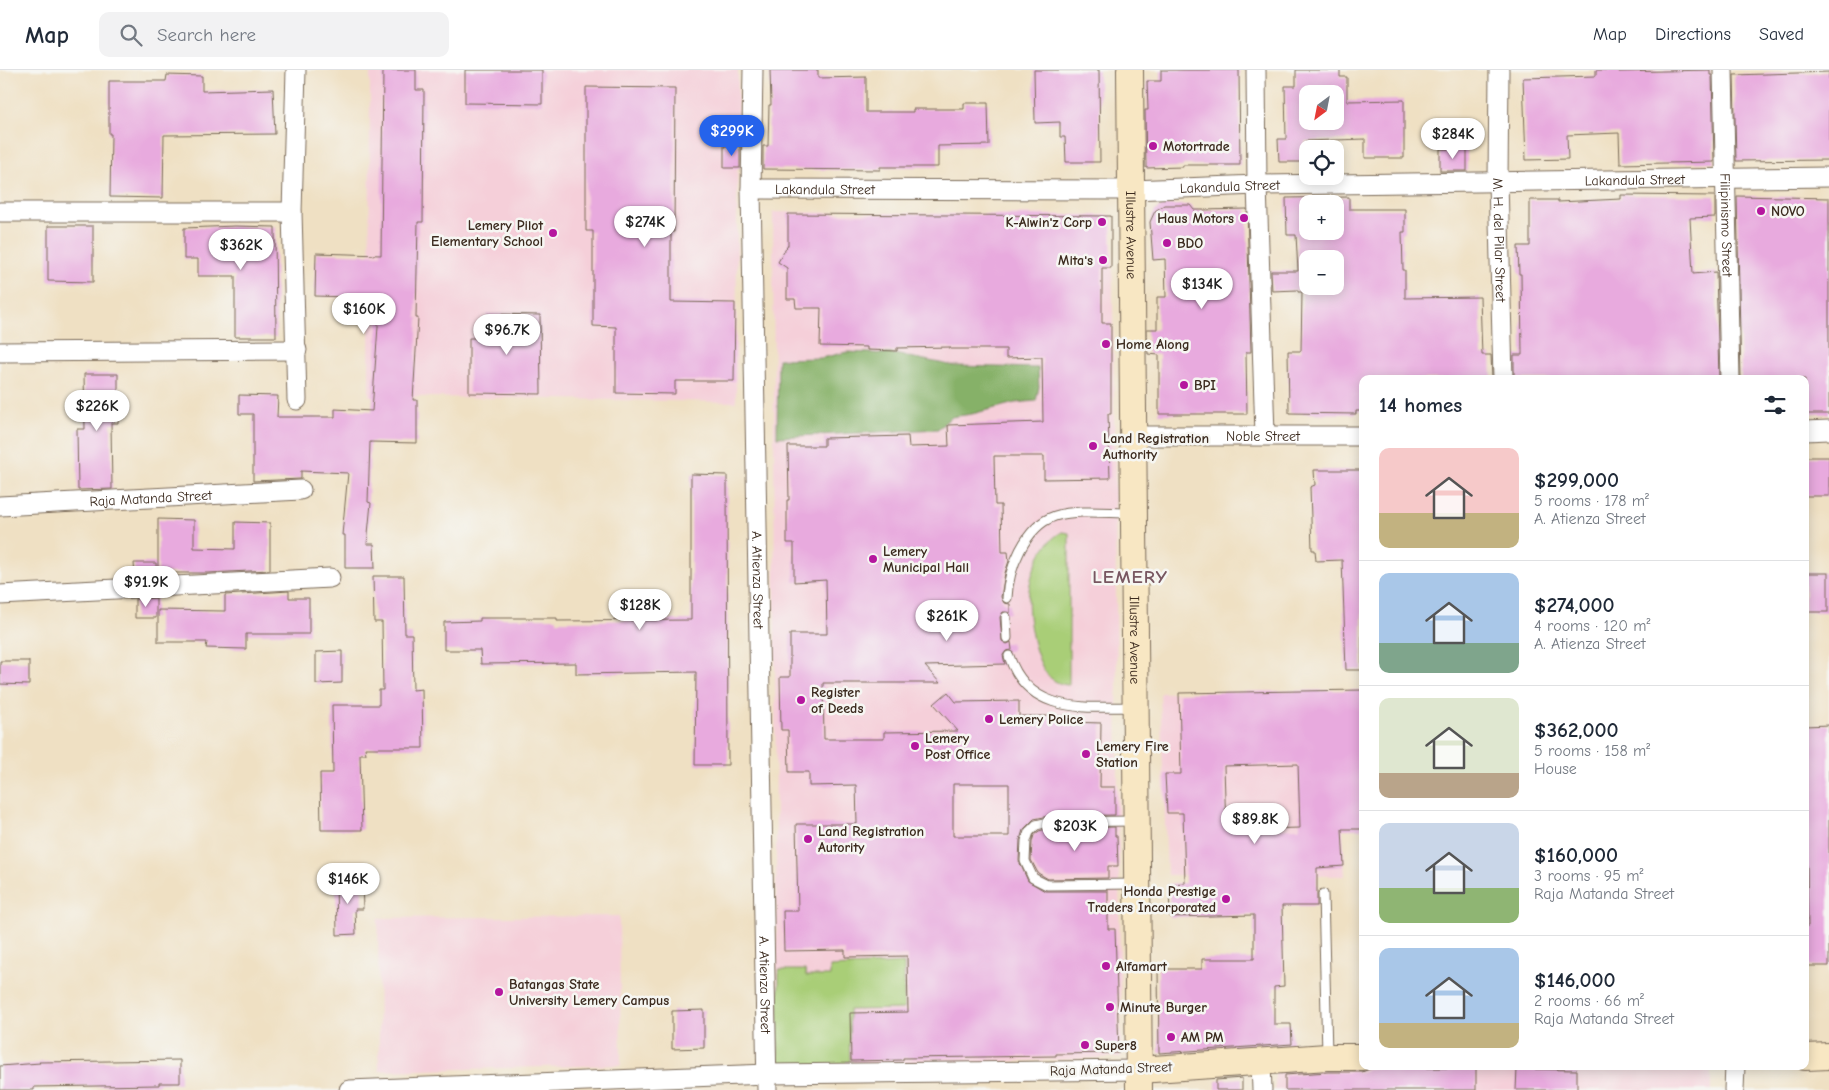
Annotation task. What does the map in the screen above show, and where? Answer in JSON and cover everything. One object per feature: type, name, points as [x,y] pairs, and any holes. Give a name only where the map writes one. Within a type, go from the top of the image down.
[{"type":"main road","name":"Illustre Avenue","points":[[1130,70],[1139,1080]]},
{"type":"main road","points":[[1809,1057],[1829,1056]]},
{"type":"main road","name":"Raja Matanda Street","points":[[1139,1080],[1261,1062],[1327,1057],[1359,1058]]},
{"type":"street","points":[[296,70],[292,212],[297,400]]},
{"type":"street","name":"A. Atienza Street","points":[[753,70],[751,189],[768,1082]]},
{"type":"street","points":[[1256,70],[1257,185],[1265,435]]},
{"type":"street","name":"M. H. del Pilar Street","points":[[1499,70],[1498,181],[1503,375]]},
{"type":"street","name":"Filipinismo Street","points":[[1723,70],[1730,375]]},
{"type":"street","name":"Lakandula Street","points":[[751,189],[1132,190],[1257,185],[1829,177]]},
{"type":"street","points":[[0,212],[292,212]]},
{"type":"street","points":[[0,352],[297,350]]},
{"type":"street","points":[[1809,431],[1829,430]]},
{"type":"street","name":"Noble Street","points":[[1134,436],[1359,436]]},
{"type":"street","name":"Raja Matanda Street","points":[[0,506],[301,490]]},
{"type":"street","points":[[0,595],[330,578]]},
{"type":"street","points":[[1261,1062],[1262,1090]]},
{"type":"street","points":[[1734,1090],[1735,1070]]},
{"type":"street","name":"Raja Matanda Street","points":[[349,1090],[768,1082],[1139,1080]]},
{"type":"lane","points":[[1007,598],[1016,558],[1022,547],[1042,523],[1053,517],[1066,514],[1134,513]]},
{"type":"lane","points":[[1006,617],[1007,638]]},
{"type":"lane","points":[[1009,656],[1017,676],[1028,688],[1054,702],[1075,706],[1135,707]]},
{"type":"lane","points":[[1136,821],[1049,822],[1036,825],[1029,832],[1026,841],[1025,861],[1033,878],[1047,885],[1137,884]]},
{"type":"lane","points":[[1323,894],[1327,1057]]},
{"type":"shaded area","name":"Lemery Pilot Elementary School","points":[[370,70],[738,70],[736,402],[369,396]]},
{"type":"shaded area","points":[[773,212],[1112,215],[1121,1057],[793,1071],[778,1065]]},
{"type":"shaded area","points":[[1336,690],[1345,876],[1167,875],[1160,693]]},
{"type":"shaded area","name":"Batangas State University Lemery Campus","points":[[619,916],[621,1065],[379,1071],[378,918]]},
{"type":"shaded area","points":[[1275,1066],[1359,1066],[1359,1070],[1711,1070],[1711,1090],[1275,1090]]},
{"type":"green space","points":[[847,352],[894,354],[955,366],[1038,368],[1039,387],[1036,401],[1015,403],[972,414],[951,417],[938,429],[777,437],[778,359],[821,358]]},
{"type":"green space","points":[[1062,532],[1069,533],[1069,685],[1053,680],[1041,665],[1034,644],[1028,599],[1035,565],[1039,557],[1049,543]]},
{"type":"green space","points":[[904,963],[904,1009],[849,1010],[850,1067],[782,1065],[778,1060],[779,970],[805,970],[806,976],[830,976],[830,967]]},
{"type":"building","points":[[383,70],[416,70],[416,90],[424,90],[423,222],[418,222],[416,318],[418,318],[413,400],[417,400],[417,443],[370,442],[368,502],[371,503],[367,544],[374,544],[375,568],[345,568],[345,535],[342,535],[348,473],[301,471],[301,479],[253,481],[253,414],[239,414],[239,395],[278,396],[277,417],[335,417],[335,409],[372,411],[380,298],[315,296],[316,253],[381,255]]},
{"type":"building","points":[[465,70],[542,70],[542,104],[465,103]]},
{"type":"building","points":[[770,70],[818,70],[818,78],[866,77],[866,112],[913,112],[913,109],[964,109],[964,103],[988,103],[989,145],[938,146],[938,167],[880,167],[880,170],[763,169],[763,146],[768,146],[769,105],[771,105]]},
{"type":"building","points":[[1034,70],[1099,70],[1100,162],[1066,162],[1065,137],[1060,137],[1060,122],[1035,123]]},
{"type":"building","points":[[1161,70],[1239,70],[1240,165],[1183,165],[1183,167],[1146,168],[1145,110],[1148,110],[1147,81],[1161,81]]},
{"type":"building","points":[[1296,70],[1340,70],[1340,77],[1347,77],[1347,101],[1404,100],[1404,158],[1365,158],[1365,139],[1299,140],[1299,162],[1279,162],[1278,139],[1286,139],[1285,86],[1296,86]]},
{"type":"building","points":[[1596,70],[1619,70],[1619,72],[1710,70],[1710,75],[1712,75],[1714,162],[1620,164],[1619,133],[1567,135],[1568,159],[1526,160],[1523,78],[1596,76]]},
{"type":"building","points":[[1829,72],[1829,160],[1736,161],[1734,75]]},
{"type":"building","points":[[167,75],[202,76],[202,91],[273,89],[275,134],[164,135],[163,198],[110,197],[111,134],[109,134],[109,81],[166,81]]},
{"type":"building","points":[[586,87],[675,88],[674,232],[671,232],[671,302],[735,303],[734,381],[675,381],[675,394],[616,393],[616,327],[593,326],[593,231],[586,231]]},
{"type":"building","points":[[724,146],[740,146],[740,168],[724,168]]},
{"type":"building","points":[[1440,149],[1467,149],[1467,171],[1440,171]]},
{"type":"building","points":[[1621,195],[1715,196],[1715,217],[1690,218],[1693,274],[1716,272],[1719,375],[1514,375],[1514,355],[1522,355],[1521,274],[1519,274],[1518,246],[1530,246],[1530,200],[1558,200],[1558,202],[1621,199]]},
{"type":"building","points":[[1737,196],[1829,198],[1829,414],[1809,414],[1809,375],[1741,375]]},
{"type":"building","points":[[1344,197],[1349,197],[1349,209],[1405,209],[1405,232],[1402,232],[1405,298],[1480,297],[1482,355],[1491,355],[1492,375],[1359,375],[1359,411],[1356,411],[1356,414],[1289,413],[1288,351],[1301,351],[1302,295],[1344,295],[1344,250],[1299,250],[1299,292],[1298,290],[1272,291],[1271,271],[1298,271],[1296,235],[1287,235],[1286,198],[1299,198],[1299,240],[1344,240]]},
{"type":"building","points":[[1164,205],[1190,205],[1194,210],[1247,209],[1251,352],[1246,352],[1247,414],[1159,414],[1159,355],[1148,354],[1147,329],[1157,329],[1157,297],[1166,297],[1165,259],[1153,260],[1150,222],[1155,211]]},
{"type":"building","points":[[788,214],[1111,216],[1111,268],[1102,268],[1102,323],[1111,323],[1111,414],[1108,414],[1110,478],[1044,479],[1044,456],[994,456],[995,505],[1001,505],[1002,552],[1008,552],[1009,561],[1001,597],[1004,603],[1010,604],[1010,613],[1003,612],[1000,617],[1002,641],[1007,644],[1011,642],[1012,650],[1006,651],[1003,655],[1005,664],[925,666],[940,683],[823,683],[824,739],[884,739],[884,732],[958,731],[934,704],[948,692],[956,702],[1019,701],[1019,716],[1068,716],[1068,722],[1101,723],[1100,787],[1115,787],[1115,815],[1049,816],[1034,819],[1023,830],[1020,840],[1019,861],[1028,881],[1045,891],[1108,891],[1108,929],[1115,929],[1119,1053],[851,1061],[850,1013],[908,1012],[907,956],[845,957],[845,950],[784,951],[783,911],[798,911],[796,824],[857,824],[856,785],[809,786],[809,772],[789,772],[788,730],[781,730],[780,677],[790,677],[790,634],[827,634],[826,580],[794,582],[794,543],[787,543],[787,500],[789,500],[788,446],[824,446],[824,438],[908,436],[909,447],[949,446],[948,425],[1043,422],[1042,357],[1006,358],[1006,349],[950,349],[950,347],[897,348],[897,351],[867,350],[867,347],[820,346],[821,308],[796,308],[795,299],[787,299],[787,268],[778,262],[788,245]],"holes":[[[953,784],[1009,784],[1009,836],[953,836]]]},
{"type":"building","points":[[48,226],[93,226],[93,282],[48,281]]},
{"type":"building","points":[[275,227],[276,337],[235,337],[235,276],[198,276],[198,259],[184,259],[184,228]]},
{"type":"building","points":[[487,314],[540,315],[541,394],[469,393],[469,338],[487,338]]},
{"type":"building","points":[[84,374],[118,374],[118,423],[111,423],[112,489],[78,490],[77,429],[85,429]]},
{"type":"building","points":[[1809,457],[1829,457],[1829,496],[1809,496]]},
{"type":"building","points":[[1314,470],[1359,470],[1359,670],[1346,670],[1342,560],[1316,561],[1315,550],[1312,550],[1310,487],[1315,485]]},
{"type":"building","points":[[691,474],[727,475],[728,765],[695,765],[696,672],[576,674],[576,663],[481,664],[480,650],[444,650],[444,622],[480,621],[480,618],[557,618],[557,621],[691,620]]},
{"type":"building","points":[[158,519],[194,520],[194,548],[235,549],[235,522],[270,523],[270,570],[158,573]]},
{"type":"building","points":[[134,563],[156,563],[156,576],[135,577]]},
{"type":"building","points":[[1809,573],[1828,573],[1828,612],[1809,612]]},
{"type":"building","points":[[373,576],[404,576],[405,634],[412,634],[413,690],[422,689],[423,748],[365,748],[366,754],[360,754],[362,830],[321,830],[320,773],[333,773],[332,705],[379,705],[379,690],[383,690],[382,622],[374,622]]},
{"type":"building","points":[[289,591],[289,598],[309,598],[309,634],[246,634],[246,649],[206,648],[207,642],[158,642],[158,610],[225,611],[225,595]]},
{"type":"building","points":[[156,598],[156,618],[135,618],[135,599]]},
{"type":"building","points":[[342,651],[342,683],[316,684],[316,652]]},
{"type":"building","points":[[0,661],[29,661],[29,685],[0,684]]},
{"type":"building","points":[[1359,690],[1359,829],[1342,829],[1344,866],[1317,868],[1317,906],[1282,906],[1284,986],[1274,987],[1274,1024],[1291,1024],[1292,1044],[1159,1053],[1158,969],[1202,969],[1202,959],[1254,959],[1254,915],[1170,917],[1169,884],[1185,883],[1183,813],[1167,813],[1165,774],[1181,774],[1179,693]],"holes":[[[1298,764],[1300,828],[1226,830],[1224,766]]]},
{"type":"building","points":[[1829,725],[1829,966],[1809,966],[1809,726]]},
{"type":"building","points":[[1115,827],[1118,866],[1108,866],[1108,878],[1048,879],[1038,873],[1031,860],[1032,842],[1034,835],[1039,831],[1050,828]]},
{"type":"building","points":[[336,880],[362,880],[363,909],[355,909],[356,934],[337,935]]},
{"type":"building","points":[[704,1010],[704,1048],[672,1049],[672,1011]]},
{"type":"building","points":[[180,1060],[180,1083],[34,1087],[34,1090],[0,1090],[0,1066],[39,1062]]},
{"type":"building","points":[[1367,1070],[1476,1070],[1476,1090],[1285,1090],[1285,1075],[1362,1072]]},
{"type":"building","points":[[1517,1070],[1577,1070],[1577,1090],[1516,1090]]},
{"type":"building","points":[[1242,1078],[1242,1090],[1216,1090],[1216,1080]]},
{"type":"place","name":"Motortrade","points":[[1153,146]]},
{"type":"place","name":"NOVO","points":[[1761,211]]},
{"type":"place","name":"Haus Motors","points":[[1244,218]]},
{"type":"place","name":"K-Alwin'z Corp","points":[[1102,222]]},
{"type":"place","name":"Lemery Pilot Elementary School","points":[[553,233]]},
{"type":"place","name":"BDO","points":[[1167,243]]},
{"type":"place","name":"Mita's","points":[[1103,260]]},
{"type":"place","name":"Home Along","points":[[1106,344]]},
{"type":"place","name":"BPI","points":[[1184,385]]},
{"type":"place","name":"Land Registration Authority","points":[[1093,446]]},
{"type":"place","name":"Lemery Municipal Hall","points":[[873,559]]},
{"type":"place","name":"Register of Deeds","points":[[801,700]]},
{"type":"place","name":"Lemery Police","points":[[989,719]]},
{"type":"place","name":"Lemery Post Office","points":[[915,746]]},
{"type":"place","name":"Lemery Fire Station","points":[[1086,754]]},
{"type":"place","name":"Land Registration Autority","points":[[808,839]]},
{"type":"place","name":"Honda Prestige Traders Incorporated","points":[[1226,899]]},
{"type":"place","name":"Alfamart","points":[[1106,966]]},
{"type":"place","name":"Batangas State University Lemery Campus","points":[[499,992]]},
{"type":"place","name":"Minute Burger","points":[[1110,1007]]},
{"type":"place","name":"AM PM","points":[[1171,1037]]},
{"type":"place","name":"Super8","points":[[1085,1045]]},
{"type":"district","name":"LEMERY","points":[[1130,577]]}]
